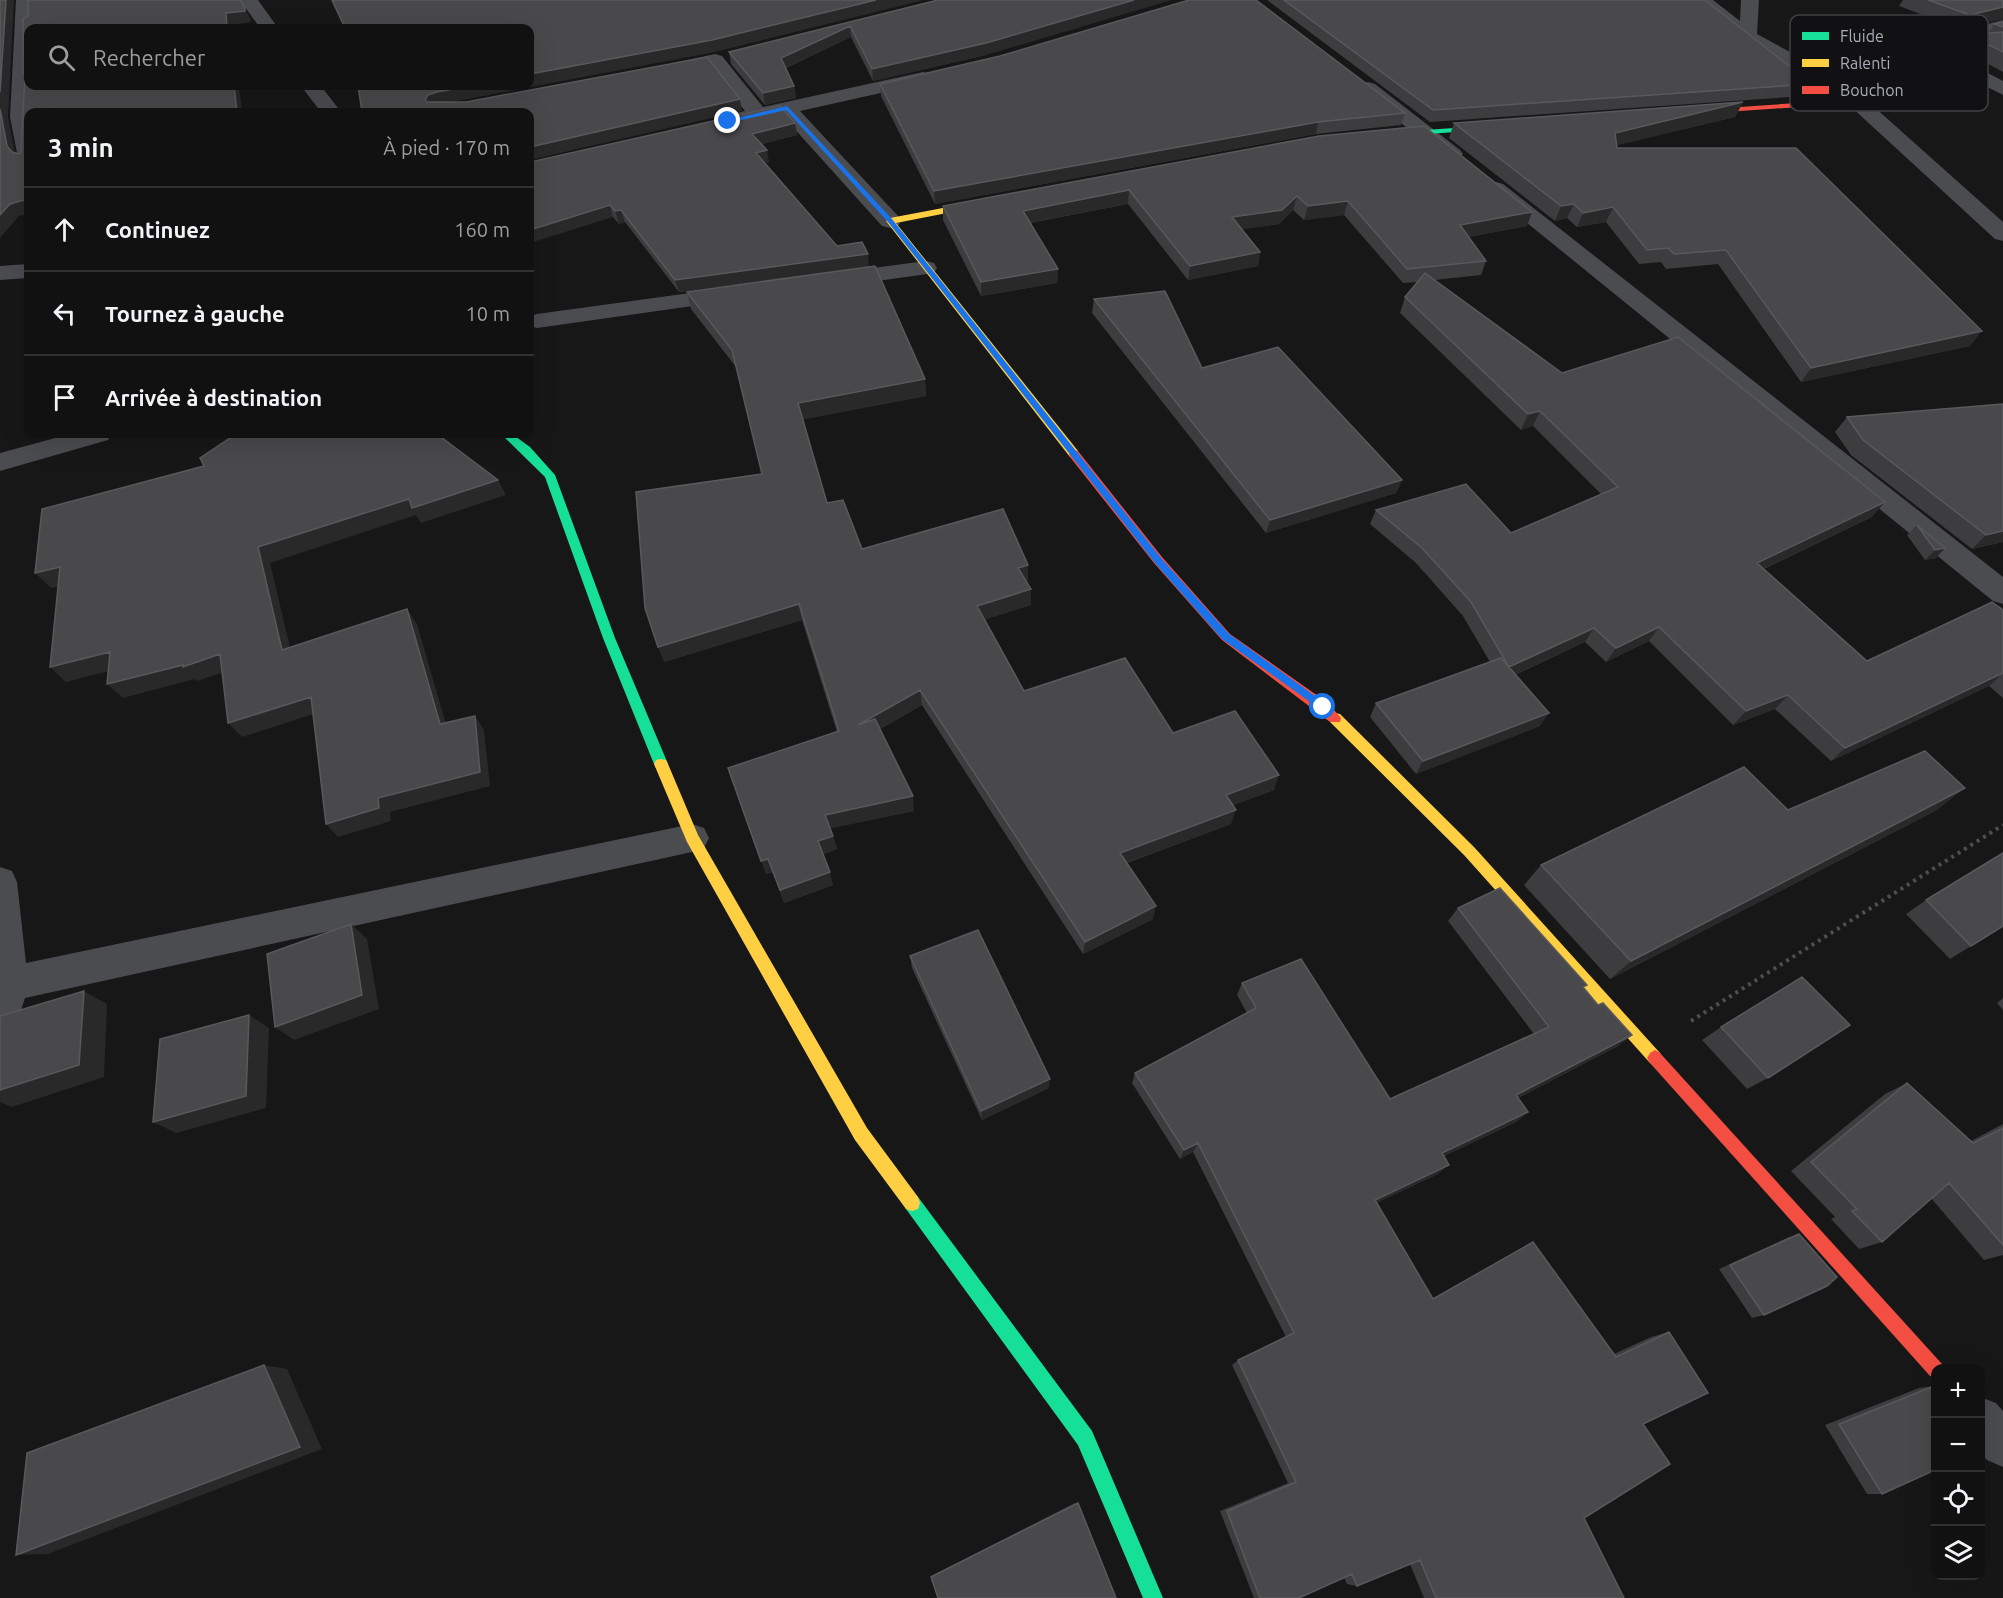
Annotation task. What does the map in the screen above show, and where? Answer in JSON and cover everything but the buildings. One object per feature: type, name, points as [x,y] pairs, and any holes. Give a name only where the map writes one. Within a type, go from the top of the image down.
[{"type":"street","points":[[24,138],[20,117],[25,0]]},
{"type":"street","points":[[249,0],[267,24]]},
{"type":"street","points":[[1702,0],[1748,36],[1790,59]]},
{"type":"street","points":[[1748,36],[1750,0]]},
{"type":"street","points":[[1988,29],[2003,25]]},
{"type":"street","points":[[646,74],[736,54]]},
{"type":"street","points":[[714,60],[758,114]]},
{"type":"street","points":[[717,124],[936,75]]},
{"type":"street","points":[[1352,76],[1476,172],[2003,593]]},
{"type":"street","points":[[1988,81],[2003,89]]},
{"type":"street","points":[[314,90],[328,108]]},
{"type":"street","points":[[1676,114],[1790,106]]},
{"type":"street","points":[[787,108],[890,221],[1158,560],[1226,637],[1331,715],[1469,851],[1931,1366]]},
{"type":"street","points":[[1867,111],[2003,234]]},
{"type":"street","points":[[1371,137],[1509,126]]},
{"type":"street","points":[[890,221],[993,201]]},
{"type":"street","points":[[808,284],[926,268]]},
{"type":"street","points":[[0,273],[24,271]]},
{"type":"street","points":[[537,321],[761,291]]},
{"type":"street","points":[[0,462],[85,438]]},
{"type":"street","points":[[511,438],[550,475],[609,638],[692,838],[861,1134],[1085,1438],[1153,1598]]},
{"type":"street","points":[[5,985],[692,838]]},
{"type":"street","points":[[0,882],[5,985],[0,1022]]},
{"type":"street","points":[[1985,1424],[2003,1444]]},
{"type":"path","points":[[1645,1049],[2003,825]]},
{"type":"traffic: fast","points":[[1385,135],[1495,127]]},
{"type":"traffic: fast","points":[[511,438],[550,475],[609,638],[661,764]]},
{"type":"traffic: fast","points":[[912,1203],[1085,1438],[1153,1598]]},
{"type":"traffic: slow","points":[[985,203],[890,221],[1074,454]]},
{"type":"traffic: slow","points":[[1335,718],[1469,851],[1655,1058]]},
{"type":"traffic: slow","points":[[661,764],[692,838],[861,1134],[912,1203]]},
{"type":"traffic: jam","points":[[1696,112],[1790,106]]},
{"type":"traffic: jam","points":[[1074,454],[1158,560],[1226,637],[1335,718]]},
{"type":"traffic: jam","points":[[1655,1058],[1931,1364]]},
{"type":"route","points":[[728,121],[787,108],[890,221],[1158,560],[1226,637],[1323,707]]}]
